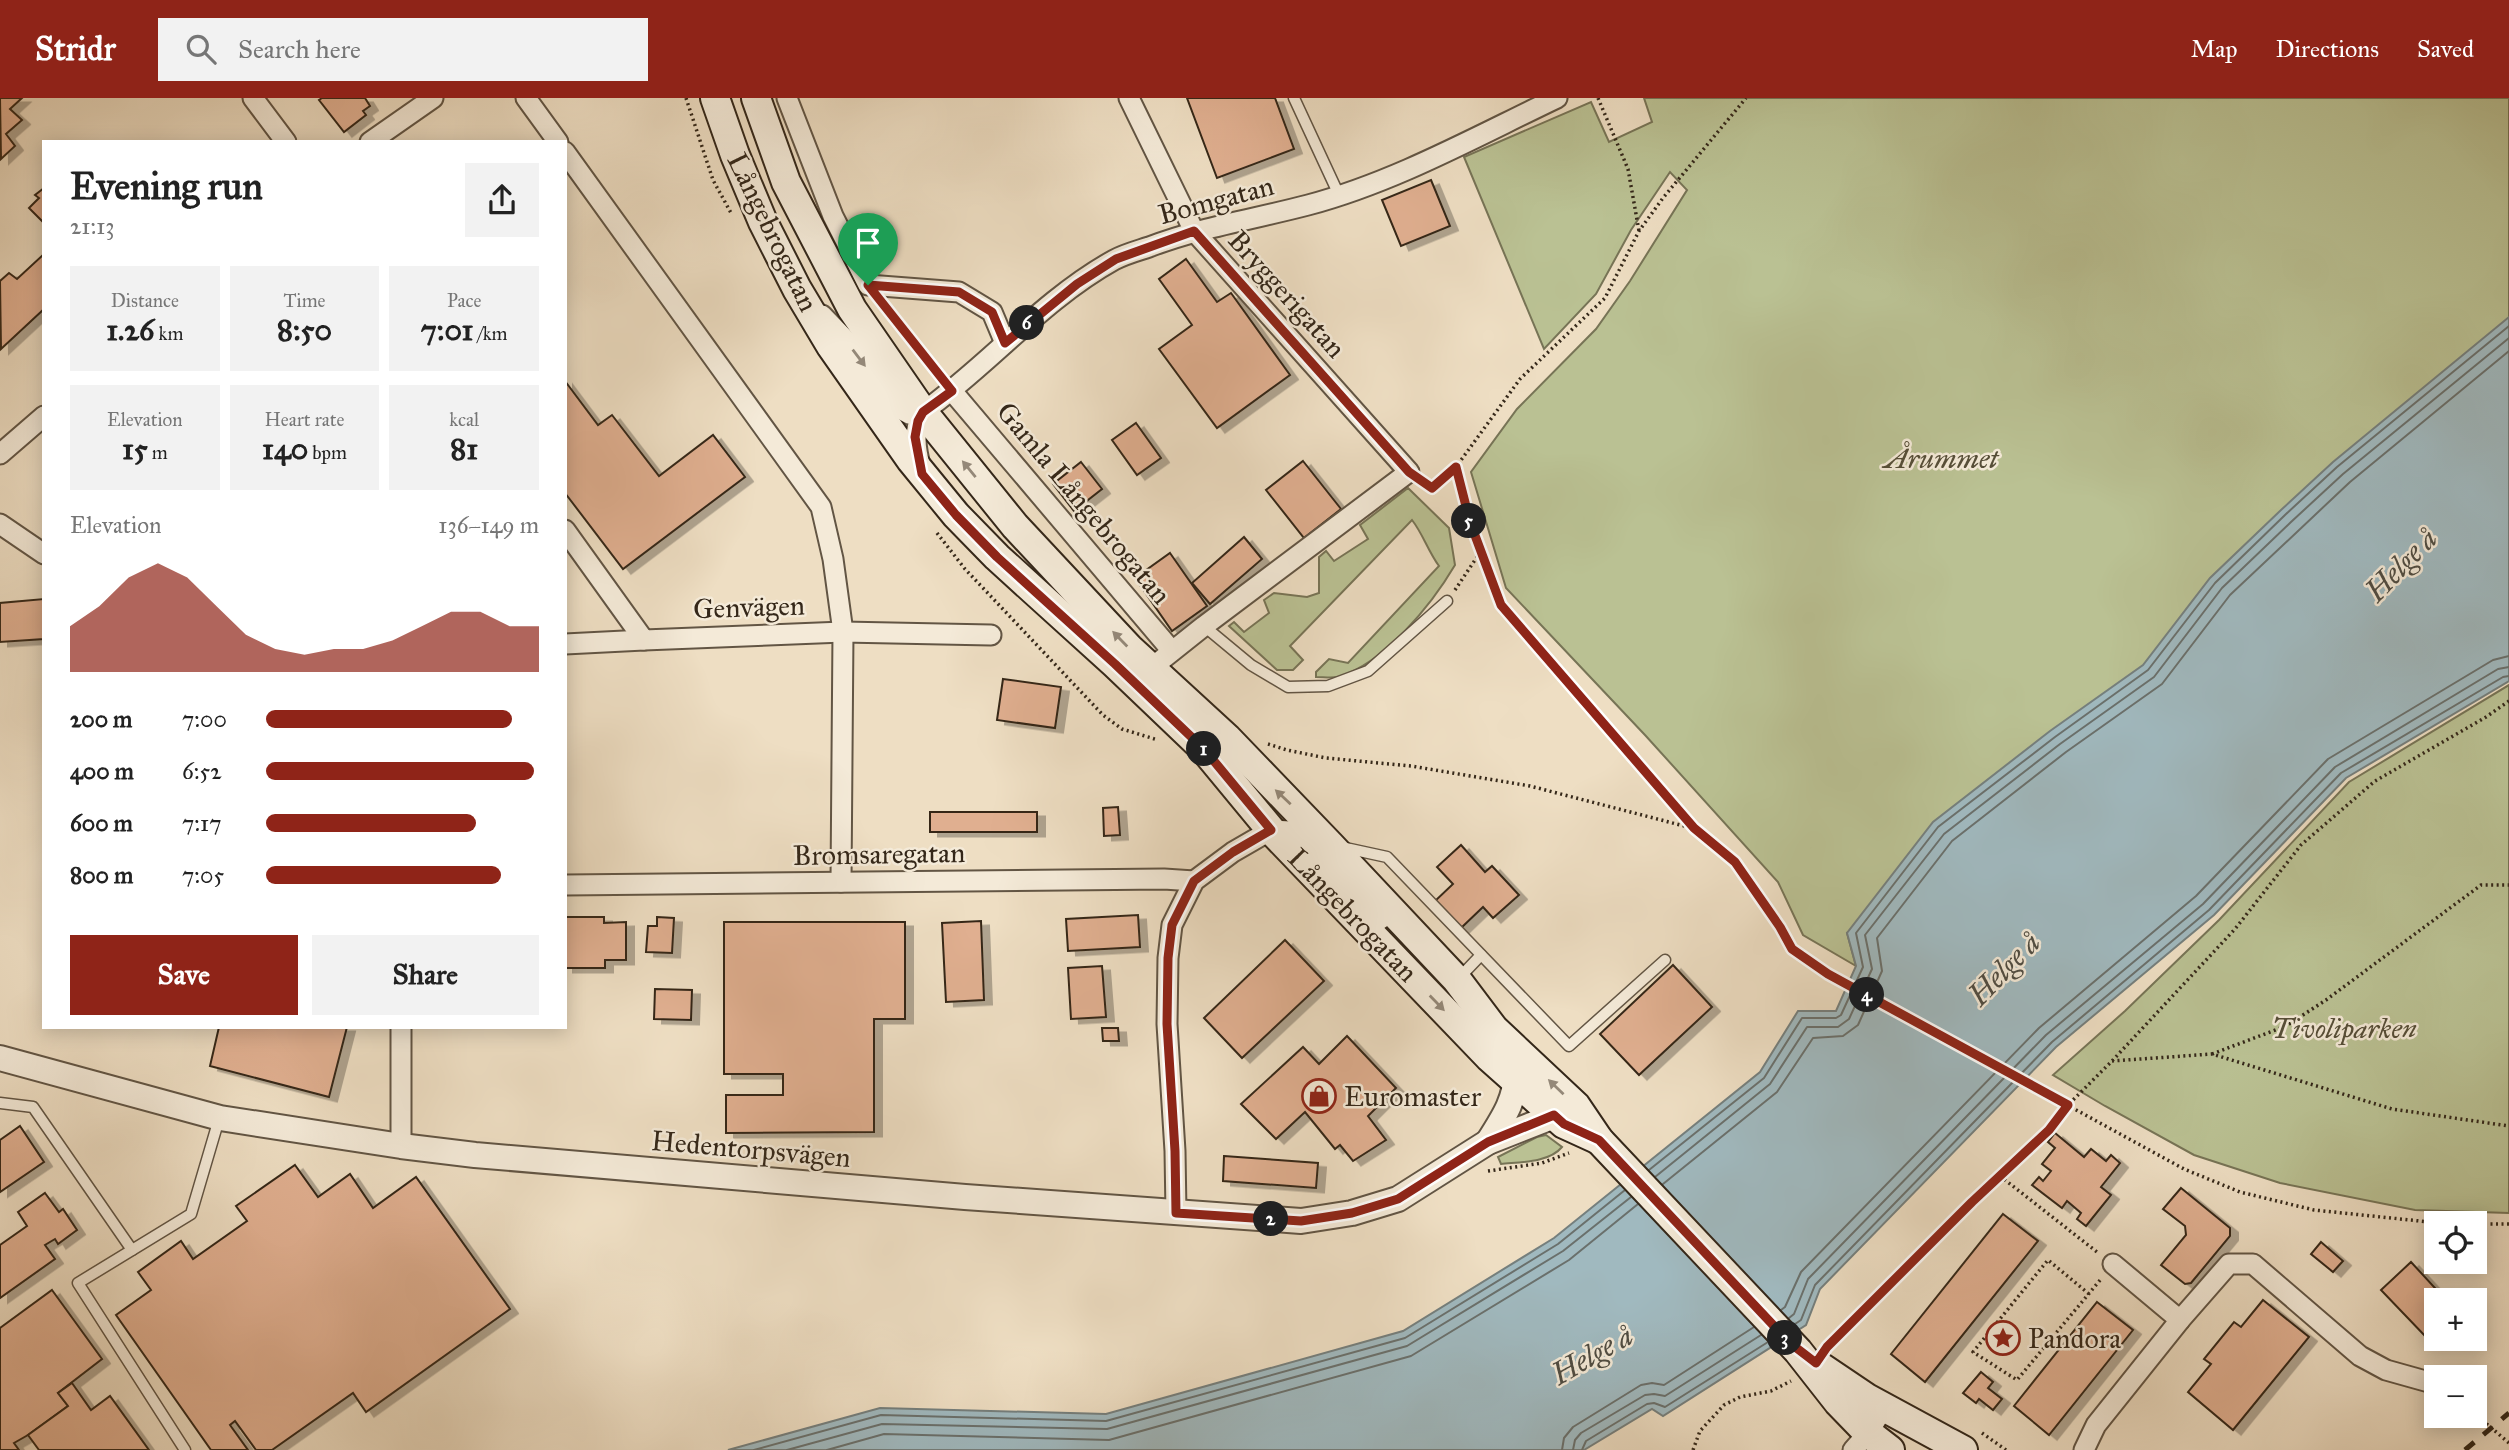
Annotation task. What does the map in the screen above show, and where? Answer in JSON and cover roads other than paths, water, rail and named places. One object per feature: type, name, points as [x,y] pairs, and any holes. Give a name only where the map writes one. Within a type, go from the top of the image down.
[{"type":"main road","name":"Långebrogatan","points":[[715,98],[763,222],[797,289],[831,346],[922,474],[956,515],[997,557],[1204,749],[1271,830],[1489,1057],[1564,1124],[1605,1146]]},
{"type":"main road","name":"Långebrogatan","points":[[756,98],[786,182],[852,309],[923,412],[1015,526],[1150,669],[1227,738],[1330,845],[1457,980],[1494,1029],[1576,1106],[1605,1146],[1804,1356],[1870,1445]]},
{"type":"main road","name":"Långebrogatan","points":[[1804,1356],[1884,1407],[1963,1450]]},
{"type":"street","points":[[253,98],[284,140]]},
{"type":"street","points":[[373,140],[433,98]]},
{"type":"street","points":[[526,98],[557,140]]},
{"type":"street","points":[[744,98],[773,149]]},
{"type":"street","points":[[787,98],[833,216],[868,285],[959,292],[992,312],[1005,343]]},
{"type":"street","name":"Bryggerigatan","points":[[1129,98],[1194,231],[1409,472],[1204,626]]},
{"type":"street","name":"Bomgatan","points":[[923,412],[952,391],[1077,284],[1116,259],[1194,231],[1308,205],[1339,195],[1405,169],[1558,98]]},
{"type":"street","points":[[567,155],[821,507],[833,559],[843,632],[841,882]]},
{"type":"street","points":[[797,289],[848,342],[885,394],[900,410],[909,414],[923,412]]},
{"type":"street","name":"Gamla Långebrogatan","points":[[952,391],[1172,651]]},
{"type":"street","points":[[922,474],[915,437],[923,412]]},
{"type":"street","points":[[0,454],[42,418]]},
{"type":"street","points":[[0,524],[42,553]]},
{"type":"street","points":[[567,533],[643,639]]},
{"type":"street","points":[[1150,669],[1204,626]]},
{"type":"street","name":"Genvägen","points":[[567,644],[843,632],[991,635]]},
{"type":"street","points":[[1176,1213],[1167,1024],[1168,958],[1172,925],[1194,881],[1233,852],[1271,830],[1290,831],[1303,839],[1494,1029]]},
{"type":"street","name":"Bromsaregatan","points":[[567,885],[1151,879],[1194,881]]},
{"type":"street","points":[[401,1029],[401,1146]]},
{"type":"street","name":"Hedentorpsvägen","points":[[1488,1142],[1506,1114],[1516,1091],[1519,1052]]},
{"type":"street","name":"Hedentorpsvägen","points":[[0,1058],[220,1118],[401,1146],[475,1155],[965,1198],[1301,1221],[1352,1213],[1398,1199],[1488,1142],[1554,1115]]},
{"type":"street","points":[[2113,1264],[2180,1320]]},
{"type":"street","points":[[2084,1450],[2096,1425],[2180,1320],[2230,1264],[2253,1264],[2374,1365],[2424,1381]]},
{"type":"street","points":[[1870,1445],[1884,1407]]},
{"type":"lane","points":[[1294,98],[1339,195]]},
{"type":"lane","points":[[1204,626],[1251,664],[1288,687],[1328,687],[1368,671],[1447,601]]},
{"type":"lane","points":[[1330,845],[1387,857],[1569,1046],[1665,960]]},
{"type":"lane","points":[[1457,980],[1481,954]]},
{"type":"lane","points":[[0,1103],[33,1107],[132,1250]]},
{"type":"lane","points":[[185,1450],[78,1283],[191,1214],[220,1118]]},
{"type":"water","name":"Helge å","points":[[2509,317],[2509,681],[2346,778],[2214,915],[2056,1047],[1820,1289],[1806,1325],[1663,1416],[1652,1409],[1584,1450],[728,1450],[880,1408],[1106,1414],[1403,1331],[1554,1238],[1760,1072],[1798,1011],[1836,1011],[1856,966],[1847,933],[1933,822],[2050,731],[2143,665],[2210,578],[2281,510],[2333,462]]},
{"type":"railway","points":[[2465,1450],[2509,1413]]},
{"type":"place","name":"Euromaster","points":[[1319,1096]]},
{"type":"place","name":"Pandora","points":[[2003,1338]]},
{"type":"park label","name":"Årummet","points":[[1941,458]]},
{"type":"park label","name":"Tivoliparken","points":[[2344,1028]]}]
